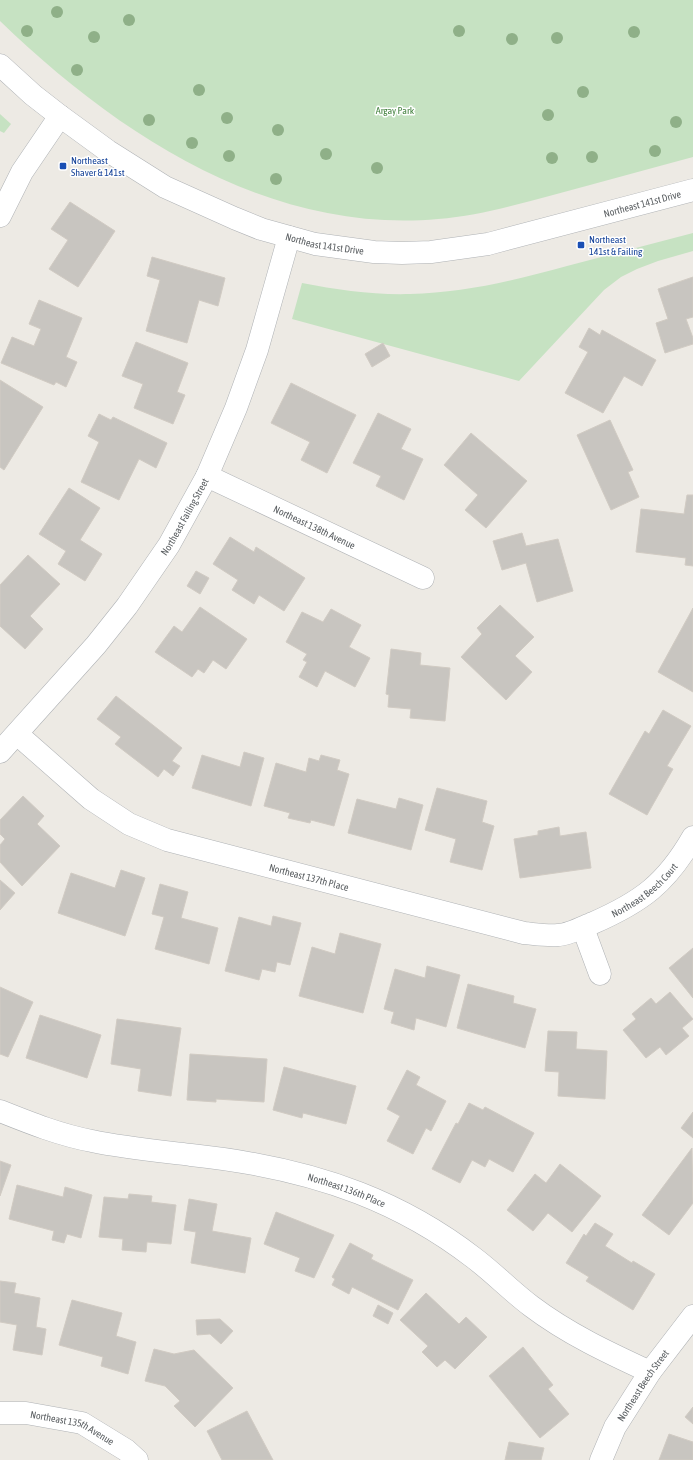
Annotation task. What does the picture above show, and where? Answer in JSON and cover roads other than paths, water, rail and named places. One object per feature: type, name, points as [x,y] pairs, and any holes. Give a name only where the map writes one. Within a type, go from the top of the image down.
[{"type":"street","name":"Northeast 141st Drive","points":[[0,65],[32,95],[60,116],[108,151],[165,187],[261,229],[315,244],[374,252],[431,252],[488,244],[693,190]]},
{"type":"street","points":[[0,216],[22,172],[60,116]]},
{"type":"street","name":"Northeast Failing Street","points":[[0,752],[96,645],[127,606],[169,545],[206,476],[236,408],[257,350],[289,236]]},
{"type":"street","name":"Northeast 138th Avenue","points":[[206,476],[423,578]]},
{"type":"street","name":"Northeast 137th Place","points":[[17,734],[91,799],[130,824],[167,840],[524,933],[559,936],[583,928]]},
{"type":"street","name":"Northeast Beech Court","points":[[583,928],[620,911],[645,896],[668,875],[693,837]]},
{"type":"street","points":[[583,928],[600,974]]},
{"type":"street","name":"Northeast 136th Place","points":[[0,1111],[42,1128],[92,1141],[149,1151],[246,1162],[328,1181],[361,1194],[436,1230],[475,1258],[531,1306],[568,1331],[601,1350],[650,1372]]},
{"type":"street","name":"Northeast Beech Street","points":[[601,1460],[615,1427],[650,1372],[693,1316]]},
{"type":"street","name":"Northeast 135th Avenue","points":[[0,1413],[26,1413],[82,1423],[126,1450],[137,1460]]},
{"type":"place","name":"Northeast Shaver & 141st","points":[[63,166]]},
{"type":"place","name":"Northeast 141st & Failing","points":[[581,245]]},
{"type":"park label","name":"Argay Park","points":[[395,110]]}]
